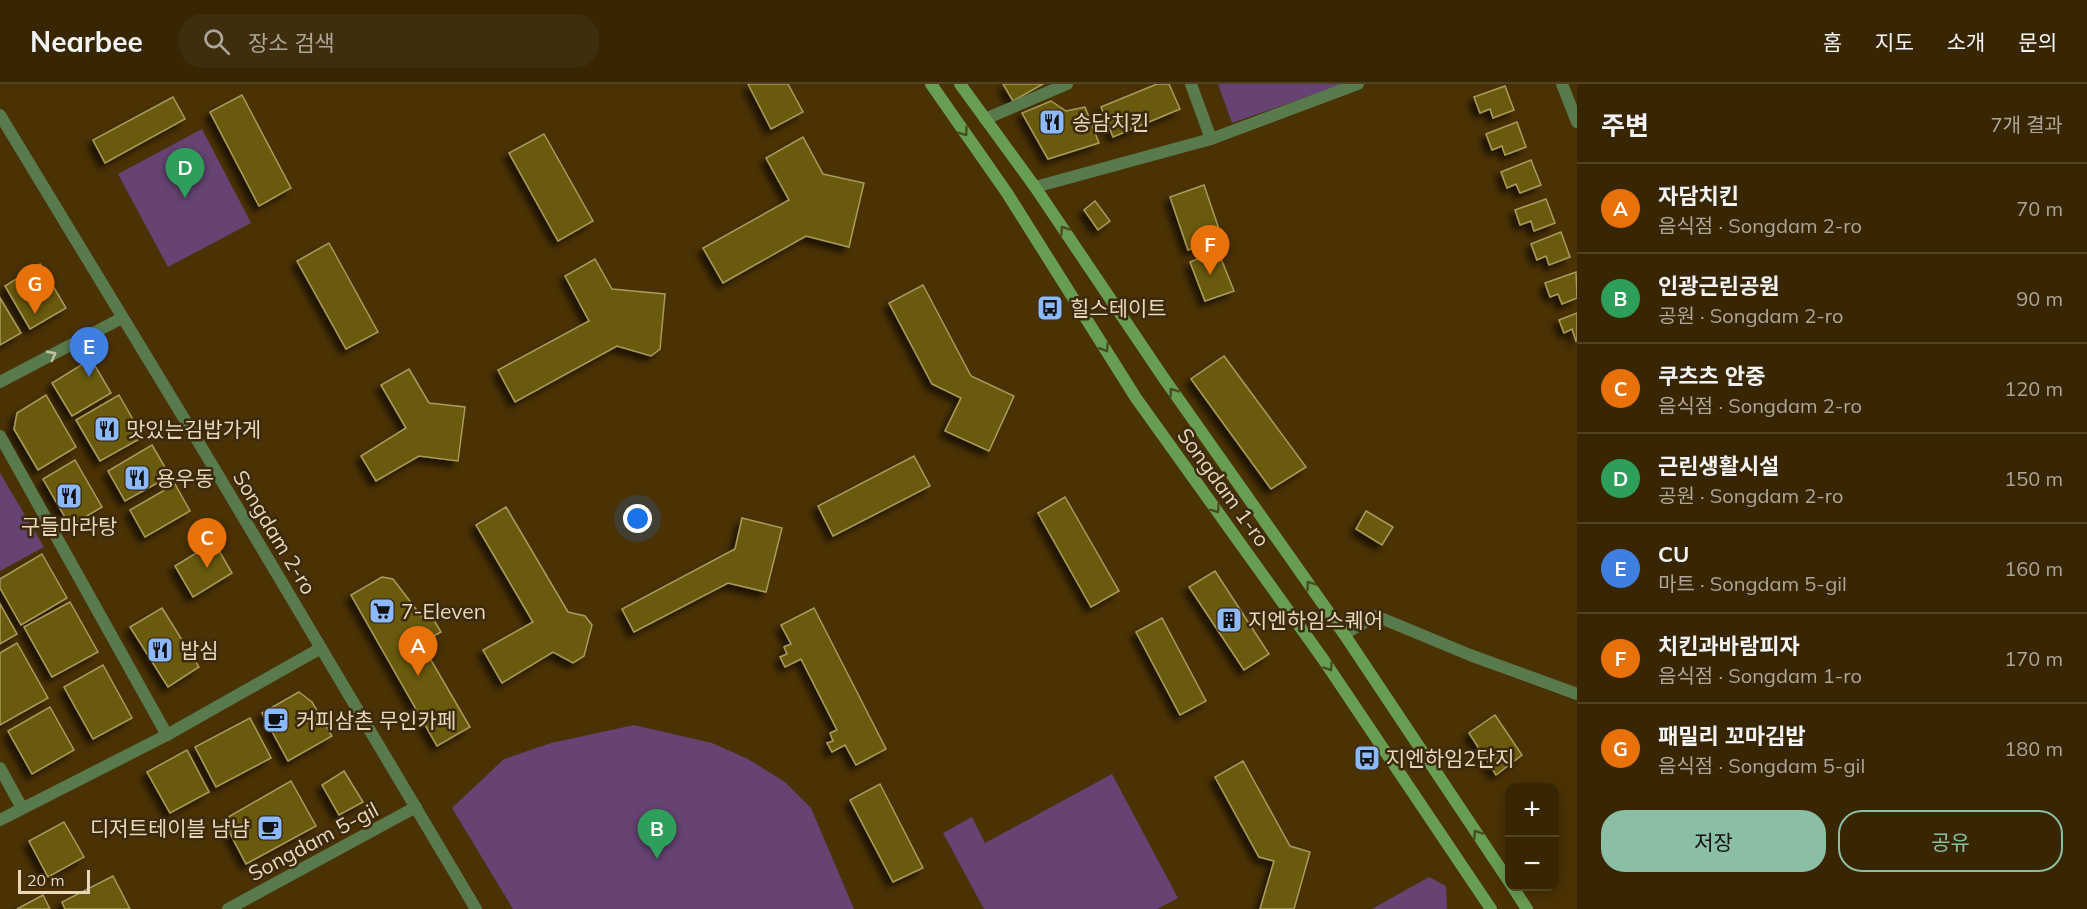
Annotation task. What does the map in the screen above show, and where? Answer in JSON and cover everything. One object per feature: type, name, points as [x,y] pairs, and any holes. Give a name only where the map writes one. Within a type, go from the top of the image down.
[{"type":"main road","name":"Songdam 1-ro","points":[[931,84],[1007,194],[1136,398],[1323,658],[1491,909]]},
{"type":"main road","name":"Songdam 1-ro","points":[[960,84],[1035,187],[1163,377],[1344,634],[1505,876]]},
{"type":"main road","name":"Songdam 1-ro","points":[[1515,891],[1527,909]]},
{"type":"street","points":[[985,118],[1067,84]]},
{"type":"street","points":[[1191,84],[1211,139]]},
{"type":"street","points":[[1035,187],[1211,139],[1358,84]]},
{"type":"street","points":[[1562,84],[1577,122]]},
{"type":"street","name":"Songdam 2-ro","points":[[0,115],[476,909]]},
{"type":"street","points":[[0,382],[122,318]]},
{"type":"street","points":[[0,436],[167,735]]},
{"type":"street","points":[[1344,634],[1376,616],[1470,655],[1577,694]]},
{"type":"street","points":[[0,820],[167,735],[321,648]]},
{"type":"street","points":[[0,768],[22,808]]},
{"type":"street","name":"Songdam 5-gil","points":[[228,909],[416,807]]},
{"type":"shaded area","points":[[1218,84],[1343,84],[1232,123]]},
{"type":"shaded area","points":[[202,129],[251,223],[168,267],[118,174]]},
{"type":"shaded area","points":[[0,473],[44,547],[0,571]]},
{"type":"shaded area","points":[[634,725],[712,743],[748,759],[785,782],[811,808],[854,909],[513,909],[452,808],[504,759],[551,743]]},
{"type":"shaded area","points":[[1112,774],[1178,898],[1157,909],[984,909],[943,833],[972,817],[985,843]]},
{"type":"shaded area","points":[[1429,877],[1446,886],[1447,909],[1372,909]]},
{"type":"building","points":[[748,84],[788,84],[803,112],[771,129]]},
{"type":"building","points":[[1003,84],[1043,84],[1013,101]]},
{"type":"building","points":[[1157,84],[1169,84],[1180,109],[1113,137],[1101,107]]},
{"type":"building","points":[[1505,86],[1514,110],[1493,118],[1490,109],[1480,113],[1474,97]]},
{"type":"building","points":[[242,95],[291,188],[259,206],[210,112]]},
{"type":"building","points":[[173,97],[185,119],[105,163],[93,140]]},
{"type":"building","points":[[1051,101],[1066,111],[1085,107],[1099,143],[1048,159],[1022,113]]},
{"type":"building","points":[[1517,122],[1526,147],[1505,155],[1502,146],[1492,150],[1486,134]]},
{"type":"building","points":[[544,134],[593,221],[558,241],[509,153]]},
{"type":"building","points":[[803,137],[823,174],[864,183],[849,247],[806,236],[723,283],[703,248],[789,200],[766,158]]},
{"type":"building","points":[[1531,160],[1541,185],[1520,193],[1516,184],[1507,188],[1501,172]]},
{"type":"building","points":[[1204,185],[1222,238],[1188,250],[1170,197]]},
{"type":"building","points":[[1546,199],[1555,223],[1534,231],[1531,221],[1520,225],[1515,210]]},
{"type":"building","points":[[1095,201],[1110,221],[1098,230],[1084,210]]},
{"type":"building","points":[[1561,232],[1570,257],[1549,265],[1546,256],[1537,260],[1531,244]]},
{"type":"building","points":[[329,243],[378,332],[346,349],[297,261]]},
{"type":"building","points":[[1218,251],[1234,291],[1205,301],[1190,262]]},
{"type":"building","points":[[595,259],[612,289],[665,294],[660,349],[651,356],[617,346],[515,402],[498,370],[589,321],[565,276]]},
{"type":"building","points":[[40,264],[66,308],[30,329],[5,286]]},
{"type":"building","points":[[1576,272],[1577,298],[1562,304],[1558,294],[1550,297],[1545,283]]},
{"type":"building","points":[[923,285],[971,376],[1014,396],[989,451],[945,431],[961,398],[932,384],[889,303]]},
{"type":"building","points":[[0,298],[21,333],[0,345]]},
{"type":"building","points":[[1577,313],[1576,341],[1572,329],[1564,333],[1559,320]]},
{"type":"building","points":[[1224,356],[1306,467],[1271,489],[1191,379]]},
{"type":"building","points":[[91,359],[111,393],[72,416],[52,383]]},
{"type":"building","points":[[409,369],[429,403],[465,407],[458,461],[419,456],[376,481],[361,456],[406,428],[381,385]]},
{"type":"building","points":[[46,395],[76,447],[38,470],[14,429],[17,413]]},
{"type":"building","points":[[119,395],[143,437],[100,461],[76,420]]},
{"type":"building","points":[[152,445],[170,476],[125,501],[108,471]]},
{"type":"building","points":[[914,456],[930,486],[833,536],[818,506]]},
{"type":"building","points":[[75,460],[102,507],[70,526],[43,479]]},
{"type":"building","points":[[175,484],[190,511],[145,537],[130,510]]},
{"type":"building","points":[[1065,497],[1119,591],[1091,607],[1038,513]]},
{"type":"building","points":[[506,507],[568,612],[585,616],[592,625],[584,656],[573,663],[553,652],[502,683],[483,650],[533,622],[476,525]]},
{"type":"building","points":[[1366,511],[1393,527],[1382,545],[1356,529]]},
{"type":"building","points":[[742,518],[782,528],[766,592],[728,583],[634,632],[622,609],[735,549]]},
{"type":"building","points":[[214,542],[232,573],[193,597],[175,566]]},
{"type":"building","points":[[42,554],[67,598],[21,625],[0,588],[0,579]]},
{"type":"building","name":"지엔하임스퀘어","points":[[1215,571],[1269,654],[1244,670],[1189,587]]},
{"type":"building","points":[[382,577],[393,579],[422,617],[432,617],[441,632],[421,643],[470,727],[437,746],[351,595]]},
{"type":"building","points":[[70,602],[98,652],[52,677],[24,627]]},
{"type":"building","points":[[0,604],[17,634],[0,644]]},
{"type":"building","points":[[162,608],[199,667],[168,687],[130,627]]},
{"type":"building","points":[[814,608],[886,749],[856,765],[845,745],[832,752],[827,743],[833,741],[830,733],[837,730],[801,659],[785,667],[780,657],[787,654],[784,647],[791,644],[781,625]]},
{"type":"building","points":[[1162,618],[1206,701],[1180,715],[1136,632]]},
{"type":"building","points":[[17,643],[48,698],[0,725],[0,653]]},
{"type":"building","points":[[103,665],[132,718],[93,739],[64,687]]},
{"type":"building","points":[[299,692],[312,702],[332,736],[288,761],[262,713]]},
{"type":"building","points":[[50,707],[74,750],[32,774],[8,731]]},
{"type":"building","points":[[1495,715],[1522,755],[1496,775],[1469,733]]},
{"type":"building","points":[[250,718],[271,758],[216,787],[195,747]]},
{"type":"building","points":[[187,750],[209,792],[170,813],[147,772]]},
{"type":"building","points":[[1243,761],[1290,846],[1310,852],[1294,909],[1260,909],[1274,861],[1259,857],[1215,777]]},
{"type":"building","points":[[344,771],[363,802],[339,815],[322,785]]},
{"type":"building","points":[[291,781],[316,826],[246,864],[223,820]]},
{"type":"building","points":[[880,784],[923,868],[893,882],[850,800]]},
{"type":"building","points":[[64,822],[84,857],[48,877],[29,841]]},
{"type":"building","points":[[113,876],[130,909],[65,909],[62,902]]},
{"type":"building","points":[[43,895],[50,909],[17,909]]},
{"type":"place","name":"송담치킨","points":[[1052,122]]},
{"type":"place","name":"근린생활시설","points":[[185,198]]},
{"type":"place","name":"치킨과바람피자","points":[[1210,275]]},
{"type":"place","name":"힐스테이트","points":[[1050,308]]},
{"type":"place","name":"패밀리 꼬마김밥","points":[[35,314]]},
{"type":"place","name":"CU","points":[[89,377]]},
{"type":"place","name":"맛있는김밥가게","points":[[107,429]]},
{"type":"place","name":"용우동","points":[[137,478]]},
{"type":"place","name":"구들마라탕","points":[[69,496]]},
{"type":"place","name":"쿠츠츠 안중","points":[[207,568]]},
{"type":"place","name":"7-Eleven","points":[[382,611]]},
{"type":"place","name":"지엔하임스퀘어","points":[[1229,620]]},
{"type":"place","name":"밥심","points":[[160,650]]},
{"type":"place","name":"자담치킨","points":[[418,676]]},
{"type":"place","name":"커피삼촌 무인카페","points":[[276,720]]},
{"type":"place","name":"지엔하임2단지","points":[[1367,758]]},
{"type":"place","name":"디저트테이블 냠냠","points":[[270,828]]},
{"type":"place","name":"인광근린공원","points":[[657,859]]}]
